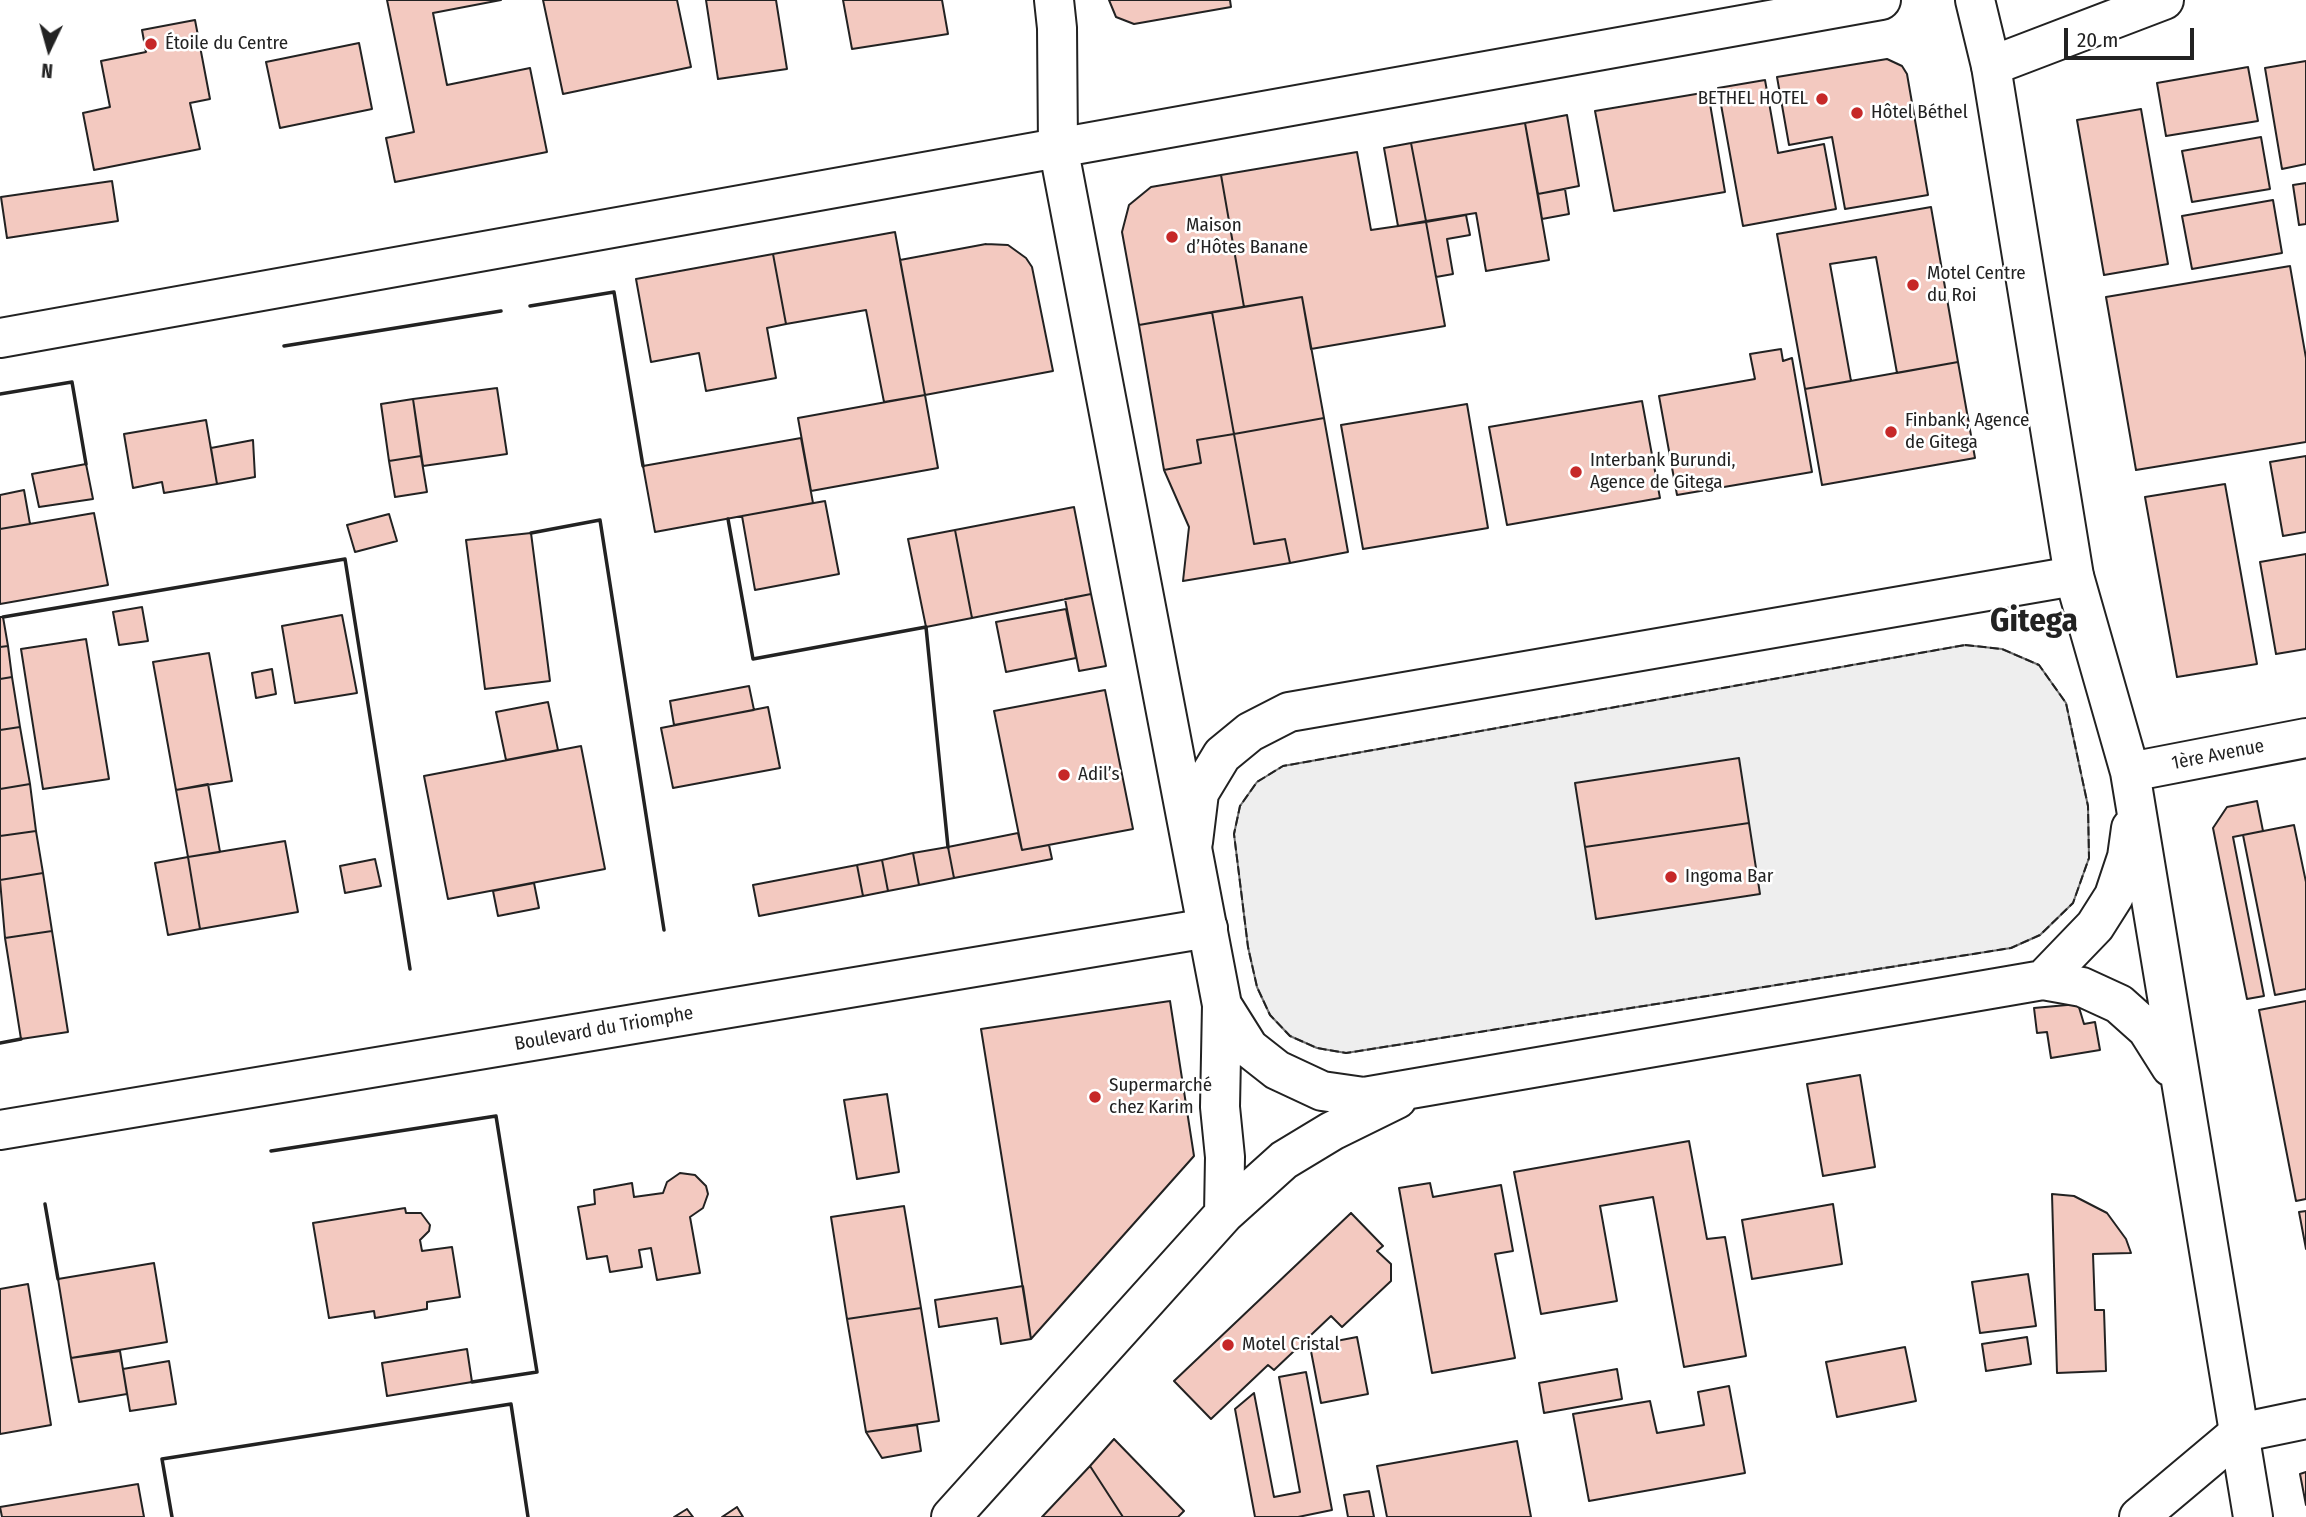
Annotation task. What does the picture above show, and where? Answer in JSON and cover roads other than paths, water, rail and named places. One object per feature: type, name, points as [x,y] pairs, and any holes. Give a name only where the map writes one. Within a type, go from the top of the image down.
[{"type":"main road","points":[[1054,0],[1057,28],[1058,146],[1222,1004],[1220,1107],[1225,1157],[1224,1214]]},
{"type":"main road","points":[[0,338],[1881,0]]},
{"type":"main road","points":[[1975,0],[1991,66],[2074,576],[2132,787],[2182,1102],[2253,1517]]},
{"type":"main road","points":[[1991,66],[2164,0]]},
{"type":"main road","points":[[1193,847],[1199,793],[1222,755],[1250,732],[1289,712],[2074,576]]},
{"type":"main road","name":"1ère Avenue","points":[[2132,787],[2306,738]]},
{"type":"main road","points":[[2043,980],[2071,955],[2095,926],[2113,896],[2127,858],[2132,787]]},
{"type":"main road","name":"Boulevard du Triomphe","points":[[0,1130],[1208,928]]},
{"type":"main road","points":[[1222,1004],[1249,1048],[1277,1070],[1322,1091],[1364,1097],[2043,980],[2082,987],[2119,1004],[2147,1030],[2169,1059],[2182,1102]]},
{"type":"main road","points":[[951,1517],[1224,1214],[1284,1160],[1332,1130],[1422,1087]]},
{"type":"main road","points":[[2139,1517],[2239,1433],[2306,1419]]},
{"type":"place","name":"Étoile du Centre","points":[[151,44]]},
{"type":"place","name":"BETHEL HOTEL","points":[[1822,99]]},
{"type":"place","name":"Hôtel Béthel","points":[[1857,113]]},
{"type":"place","name":"Maison d’Hôtes Banane","points":[[1172,237]]},
{"type":"place","name":"Motel Centre du Roi","points":[[1913,285]]},
{"type":"place","name":"Finbank, Agence de Gitega","points":[[1891,432]]},
{"type":"place","name":"Interbank Burundi, Agence de Gitega","points":[[1576,472]]},
{"type":"place","name":"Adil’s","points":[[1064,775]]},
{"type":"place","name":"Ingoma Bar","points":[[1671,877]]},
{"type":"place","name":"Supermarché chez Karim","points":[[1095,1097]]},
{"type":"place","name":"Motel Cristal","points":[[1228,1345]]},
{"type":"district","name":"Gitega","points":[[2034,622]]}]
